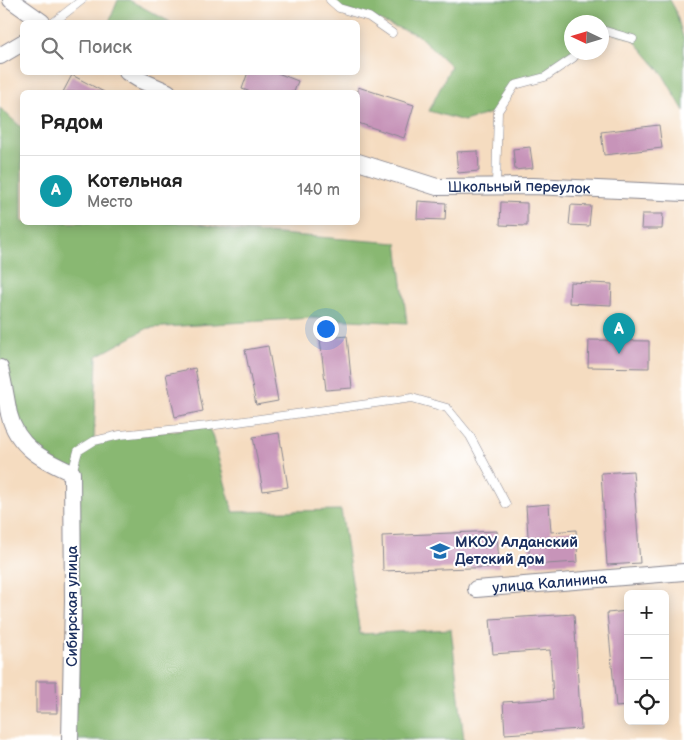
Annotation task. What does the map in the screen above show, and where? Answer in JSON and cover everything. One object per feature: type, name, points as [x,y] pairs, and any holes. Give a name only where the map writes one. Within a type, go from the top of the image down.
[{"type":"street","points":[[11,0],[39,20]]},
{"type":"street","points":[[0,56],[20,44]]},
{"type":"street","points":[[133,75],[164,90]]},
{"type":"street","name":"Школьный переулок","points":[[360,163],[437,187],[533,186],[684,193]]},
{"type":"street","points":[[0,368],[10,416],[21,441],[42,460],[72,473]]},
{"type":"street","name":"Сибирская улица","points":[[70,740],[73,600],[72,473]]},
{"type":"street","name":"улица Калинина","points":[[476,589],[684,572]]},
{"type":"lane","points":[[57,20],[82,0]]},
{"type":"lane","points":[[330,0],[339,8],[369,17],[392,33]]},
{"type":"lane","points":[[609,32],[633,39]]},
{"type":"lane","points":[[496,186],[498,111],[515,85],[545,76],[570,60]]},
{"type":"lane","points":[[72,473],[78,451],[94,441],[120,435],[217,425],[412,398],[447,408],[470,436],[506,504]]},
{"type":"green space","points":[[118,0],[129,0],[166,20],[110,20]]},
{"type":"green space","points":[[330,0],[670,0],[675,9],[684,40],[684,111],[662,73],[633,39],[609,32],[609,15],[564,15],[564,60],[568,60],[545,77],[515,85],[498,111],[464,121],[429,111],[451,66],[418,35],[339,8]]},
{"type":"green space","points":[[0,108],[20,126],[20,225],[205,225],[239,231],[397,243],[407,323],[311,318],[148,328],[97,356],[94,441],[208,426],[233,512],[341,510],[360,634],[451,629],[464,740],[70,740],[72,473],[21,441],[0,368]]},
{"type":"building","points":[[72,75],[100,90],[64,90]]},
{"type":"building","points":[[247,75],[283,75],[298,81],[295,90],[242,89]]},
{"type":"building","points":[[358,87],[414,105],[404,138],[360,124],[360,90],[358,90]]},
{"type":"building","points":[[659,125],[662,148],[604,155],[601,132]]},
{"type":"building","points":[[530,147],[533,168],[515,170],[513,149]]},
{"type":"building","points":[[478,151],[479,171],[458,173],[456,152]]},
{"type":"building","points":[[418,201],[446,203],[445,220],[417,219]]},
{"type":"building","points":[[501,202],[527,203],[527,226],[500,225]]},
{"type":"building","points":[[571,205],[591,206],[589,226],[569,225]]},
{"type":"building","points":[[642,214],[663,214],[662,229],[641,229]]},
{"type":"building","points":[[570,282],[612,284],[611,305],[569,303]]},
{"type":"building","points":[[347,336],[352,388],[326,390],[320,339]]},
{"type":"building","points":[[589,340],[649,341],[649,368],[588,367]]},
{"type":"building","points":[[268,346],[278,401],[256,405],[245,350]]},
{"type":"building","points":[[195,368],[203,411],[175,417],[166,374]]},
{"type":"building","points":[[279,433],[288,487],[263,491],[253,437]]},
{"type":"building","points":[[633,471],[640,563],[607,565],[601,473]]},
{"type":"building","points":[[549,504],[551,532],[576,530],[578,562],[530,565],[526,506]]},
{"type":"building","name":"МКОУ Алданский Детский дом","points":[[497,531],[499,567],[383,571],[382,536]]},
{"type":"building","points":[[624,611],[624,706],[616,707],[607,613]]},
{"type":"building","points":[[574,614],[581,729],[505,734],[503,702],[553,699],[550,650],[493,654],[490,619]]},
{"type":"building","points":[[36,681],[56,681],[57,713],[36,713]]},
{"type":"place","name":"Котельная","points":[[619,354]]},
{"type":"place","name":"МКОУ Алданский Детский дом","points":[[440,551]]}]
